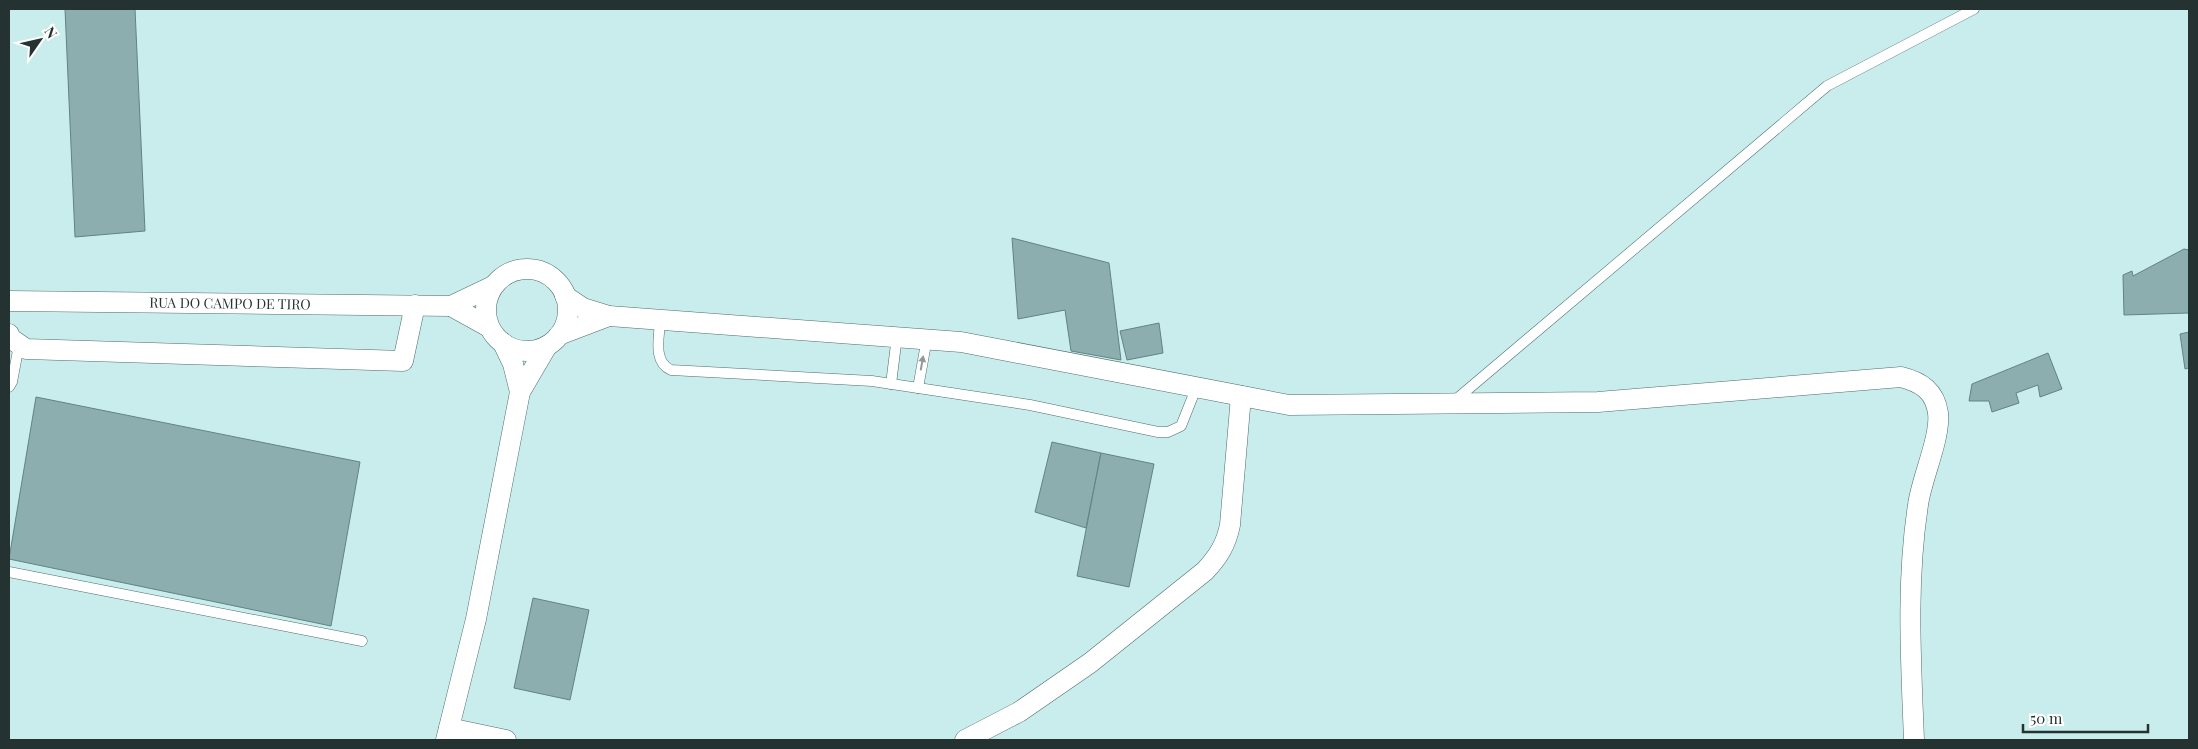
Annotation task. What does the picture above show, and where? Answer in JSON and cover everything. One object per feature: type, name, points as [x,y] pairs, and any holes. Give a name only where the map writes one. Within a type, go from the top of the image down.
[{"type":"street","points":[[451,306],[493,286],[503,276],[516,270],[530,269],[543,272],[554,279],[565,296],[583,308],[609,316],[660,322],[897,336],[961,342],[1289,405],[1598,402],[1901,377],[1914,380],[1927,388],[1934,398],[1938,415],[1918,504],[1909,601],[1914,740]]},
{"type":"street","points":[[493,286],[487,299],[486,313],[489,327],[497,339],[522,351],[535,351],[609,316]]},
{"type":"street","points":[[506,740],[448,734],[476,619],[520,392],[568,315],[565,296]]},
{"type":"street","name":"RUA DO CAMPO DE TIRO","points":[[9,301],[451,306]]},
{"type":"street","points":[[14,339],[26,349],[403,361],[415,305]]},
{"type":"street","points":[[451,306],[489,327]]},
{"type":"street","points":[[503,343],[513,364],[520,392]]},
{"type":"street","points":[[965,740],[1019,712],[1090,663],[1205,572],[1220,555],[1227,541],[1230,525],[1241,396]]},
{"type":"lane","points":[[1452,403],[1827,86],[1974,9]]},
{"type":"lane","points":[[660,322],[659,358],[665,368],[671,370],[891,384],[1030,405],[1158,432],[1168,432],[1181,426],[1188,415],[1197,386]]},
{"type":"lane","points":[[891,384],[897,336]]},
{"type":"lane","points":[[918,388],[927,338]]},
{"type":"lane","points":[[9,387],[12,382],[14,339]]},
{"type":"lane","points":[[9,572],[362,641]]},
{"type":"building","points":[[65,9],[135,9],[145,231],[75,237]]},
{"type":"building","points":[[1012,238],[1109,263],[1121,360],[1071,351],[1065,310],[1018,319]]},
{"type":"building","points":[[2184,249],[2189,250],[2189,313],[2124,315],[2123,275],[2132,271],[2133,276]]},
{"type":"building","points":[[1159,323],[1163,353],[1127,360],[1120,331]]},
{"type":"building","points":[[2189,332],[2189,368],[2185,369],[2180,334]]},
{"type":"building","points":[[2048,353],[2062,389],[2040,397],[2038,385],[2016,393],[2019,403],[1992,412],[1989,401],[1969,401],[1972,384]]},
{"type":"building","points":[[36,397],[360,462],[331,626],[9,559]]},
{"type":"building","points":[[1052,442],[1101,453],[1086,528],[1035,512]]},
{"type":"building","points":[[1101,453],[1154,464],[1129,587],[1077,576]]},
{"type":"building","points":[[533,598],[589,610],[570,700],[514,688]]}]
